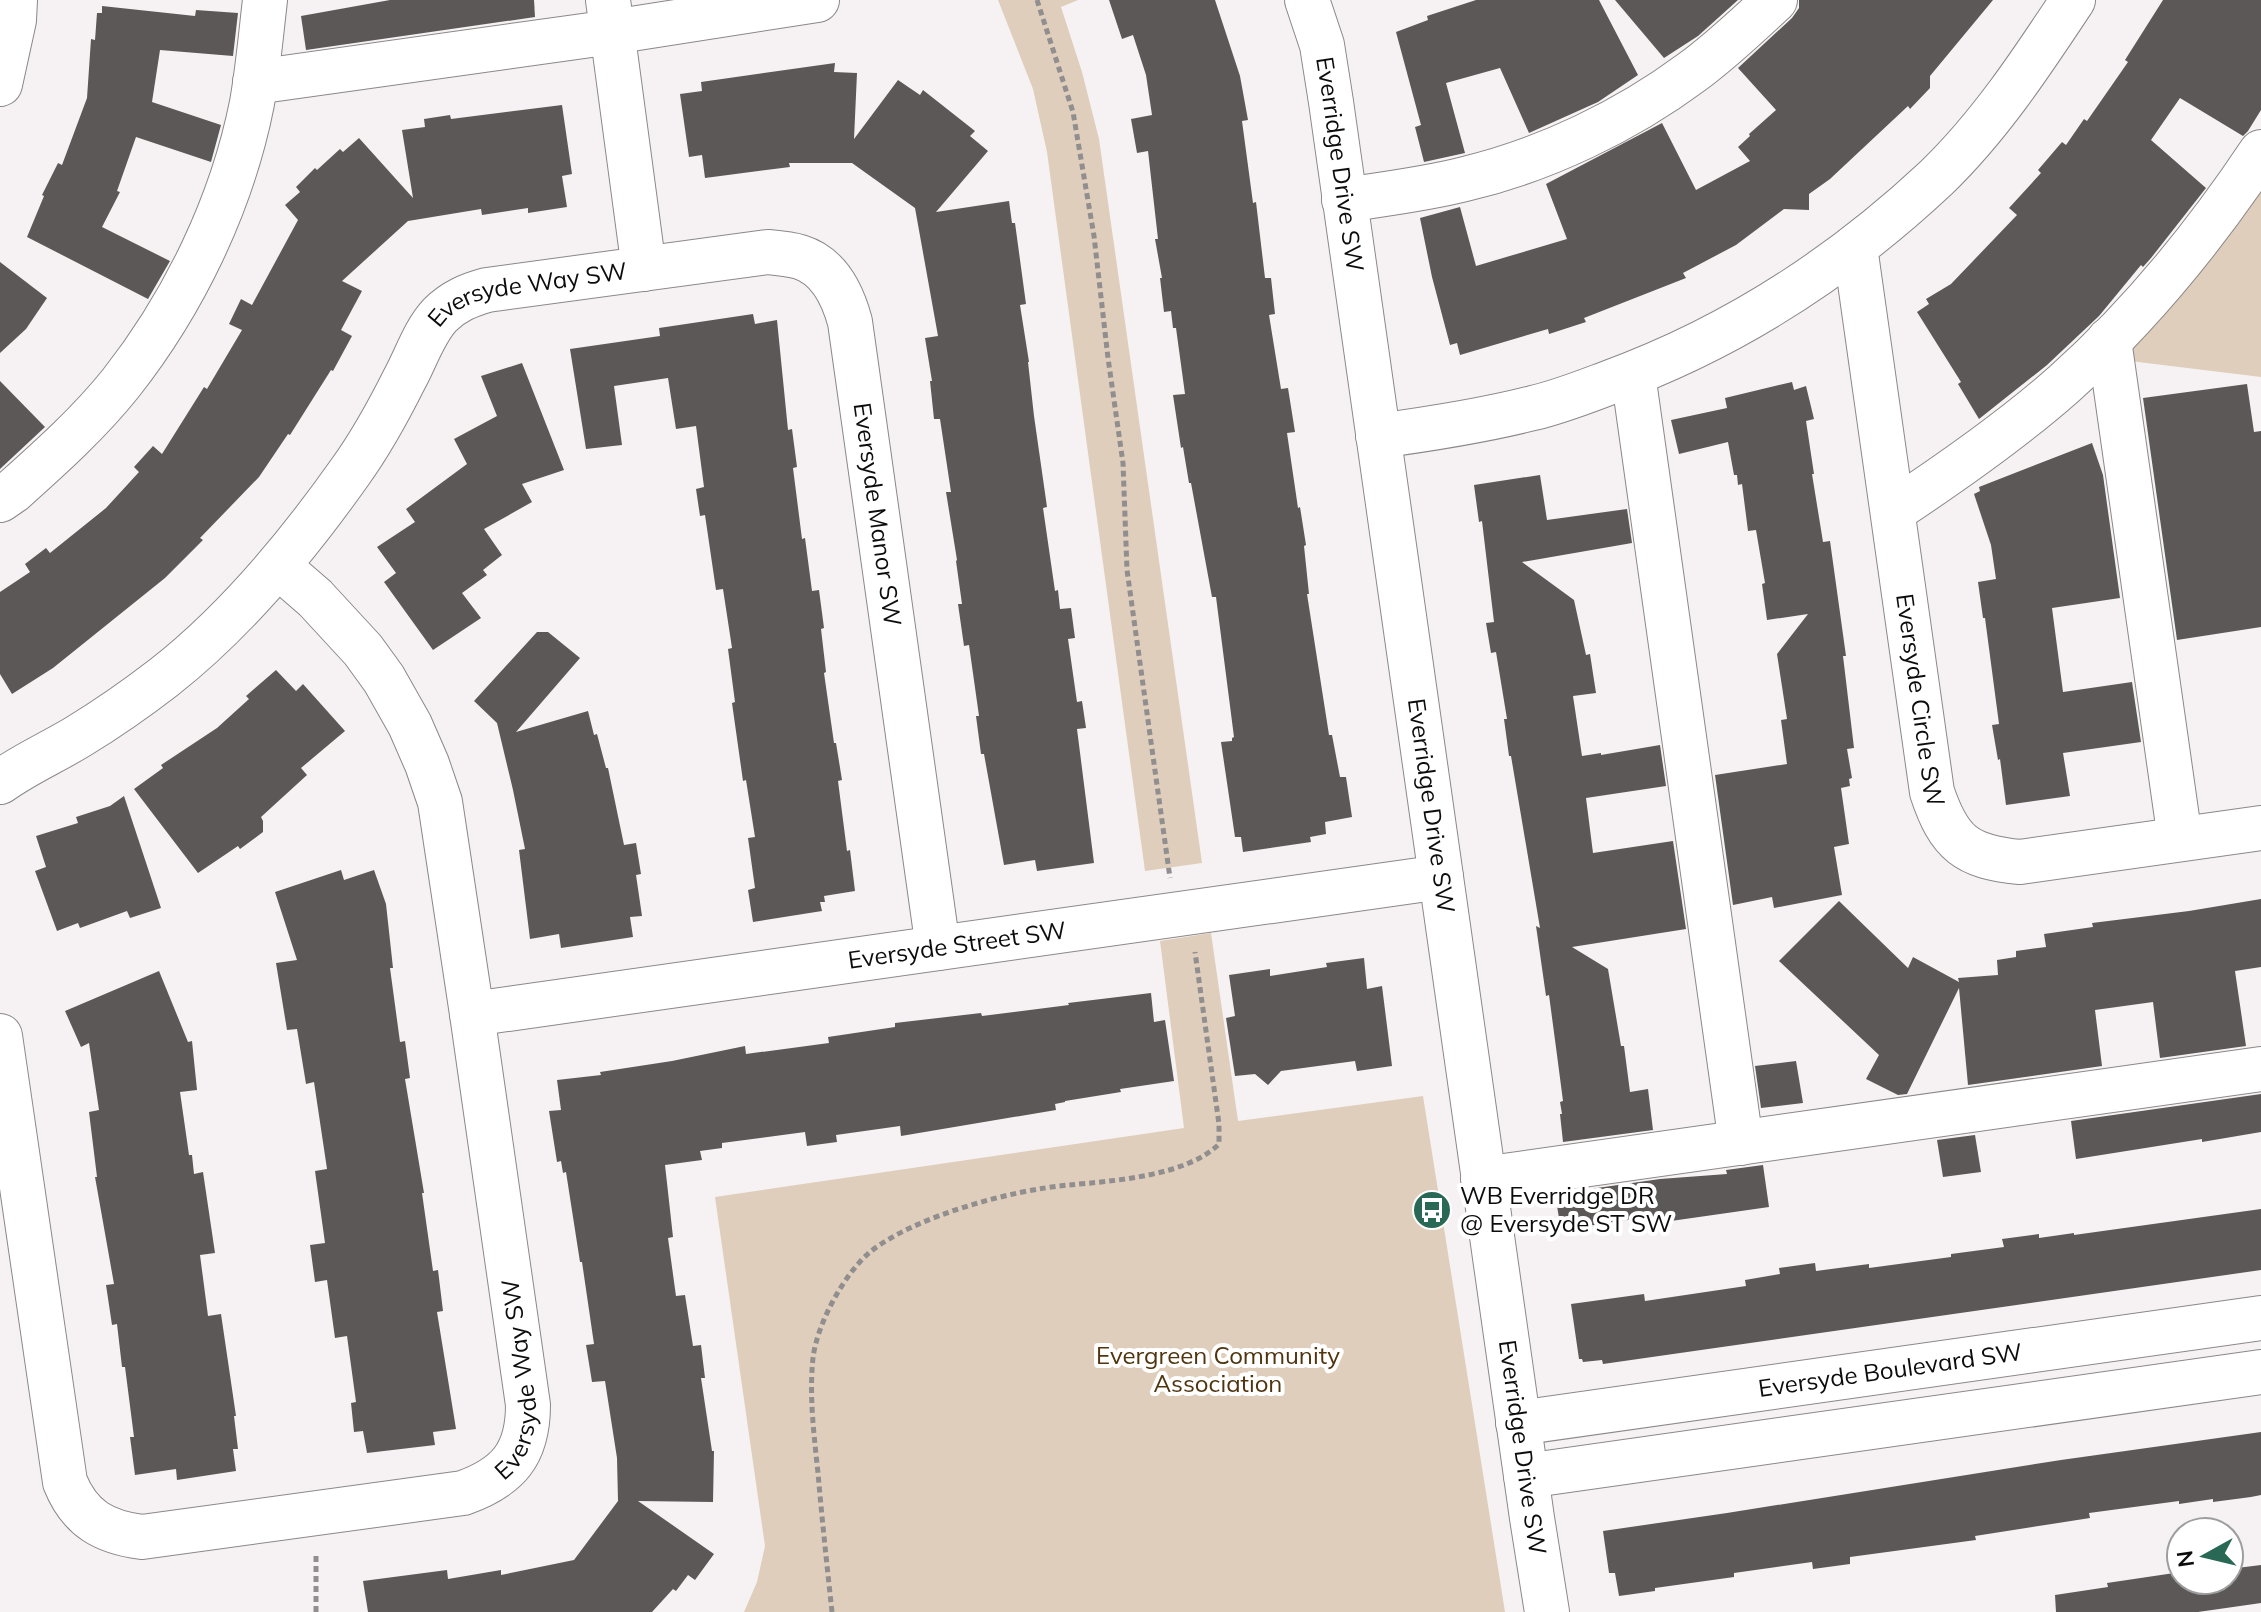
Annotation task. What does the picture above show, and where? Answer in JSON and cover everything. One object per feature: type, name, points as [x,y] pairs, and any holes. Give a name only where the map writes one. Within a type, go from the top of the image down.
[{"type":"street","points":[[0,84],[12,33],[15,0]]},
{"type":"street","points":[[0,500],[83,426],[120,384],[175,306],[207,244],[233,171],[251,106],[265,0]]},
{"type":"street","points":[[255,82],[610,16],[817,0]]},
{"type":"street","name":"Everridge Drive SW","points":[[1307,0],[1322,45],[1547,1612]]},
{"type":"street","points":[[1344,200],[1466,179],[1533,158],[1590,133],[1645,104],[1692,72],[1775,0]]},
{"type":"street","points":[[1378,436],[1444,427],[1536,407],[1633,374],[1703,344],[1755,315],[1855,247],[1937,177],[2024,74],[2073,0]]},
{"type":"street","name":"Eversyde Way SW","points":[[0,782],[80,735],[163,678],[206,641],[278,566],[356,463],[431,327],[455,302],[487,290],[644,269],[610,16]]},
{"type":"street","points":[[1893,511],[1961,466],[2064,384],[2165,280],[2261,152]]},
{"type":"street","name":"Eversyde Circle SW","points":[[1855,247],[1932,792],[1940,816],[1953,837],[1973,852],[1994,860],[2020,862],[2261,828]]},
{"type":"street","name":"Eversyde Manor SW","points":[[644,269],[768,252],[800,257],[814,263],[843,299],[852,338],[938,948]]},
{"type":"street","points":[[2109,340],[2180,839]]},
{"type":"street","points":[[1633,374],[1741,1143]]},
{"type":"street","name":"Eversyde Way SW","points":[[0,1036],[65,1482],[78,1507],[91,1519],[122,1535],[142,1537],[463,1493],[503,1473],[519,1454],[528,1422],[528,1405],[440,802],[410,725],[384,679],[363,650],[315,598],[278,566]]},
{"type":"street","name":"Eversyde Street SW","points":[[472,1014],[1441,877]]},
{"type":"street","points":[[1483,1179],[2261,1069]]},
{"type":"street","name":"Eversyde Boulevard SW","points":[[1518,1423],[2261,1318]]},
{"type":"street","points":[[1526,1476],[2261,1372]]},
{"type":"path","points":[[832,1612],[811,1406],[813,1355],[822,1323],[843,1283],[869,1253],[905,1230],[970,1205],[1054,1186],[1108,1182],[1182,1167],[1208,1155],[1219,1144],[1219,1124],[1193,941],[1169,873],[1127,570],[1123,463],[1094,236],[1073,112],[1037,0]]},
{"type":"path","points":[[310,1514],[317,1564],[316,1612]]},
{"type":"green space","points":[[998,0],[1078,0],[1061,7],[1099,139],[1202,863],[1145,871],[1047,152],[1033,89]]},
{"type":"green space","points":[[2261,183],[2261,377],[2130,361],[2130,349]]},
{"type":"green space","name":"Evergreen Community Association","points":[[1211,933],[1238,1121],[1423,1096],[1505,1612],[744,1612],[757,1582],[765,1546],[715,1197],[1184,1128],[1160,941]]},
{"type":"building","points":[[390,0],[534,0],[535,17],[306,50],[301,16]]},
{"type":"building","points":[[1109,0],[1215,0],[1240,76],[1248,120],[1242,121],[1253,203],[1256,202],[1265,278],[1271,278],[1275,314],[1269,315],[1281,389],[1288,388],[1295,432],[1287,433],[1306,545],[1307,594],[1329,735],[1332,735],[1340,777],[1346,777],[1352,817],[1325,822],[1326,834],[1310,837],[1311,842],[1243,852],[1241,837],[1235,837],[1221,742],[1232,741],[1234,737],[1216,597],[1212,597],[1191,483],[1181,448],[1173,395],[1185,394],[1176,328],[1173,328],[1171,311],[1164,312],[1148,151],[1137,153],[1131,119],[1152,115],[1146,75],[1133,35],[1122,39]]},
{"type":"building","points":[[1476,0],[1599,0],[1638,75],[1598,102],[1529,133],[1500,68],[1446,83],[1465,153],[1424,162],[1415,127],[1421,125],[1396,32],[1428,20],[1427,16]]},
{"type":"building","points":[[1615,0],[1738,0],[1698,36],[1664,58]]},
{"type":"building","points":[[1799,0],[1993,0],[1930,76],[1930,88],[1910,109],[1908,106],[1830,179],[1809,194],[1809,210],[1784,209],[1736,245],[1683,273],[1686,278],[1584,318],[1586,322],[1549,334],[1548,329],[1460,355],[1457,343],[1450,345],[1420,218],[1460,207],[1476,266],[1567,239],[1546,184],[1662,123],[1696,190],[1750,161],[1738,147],[1776,110],[1738,68],[1792,18],[1799,8]]},
{"type":"building","points":[[2163,0],[2261,0],[2261,110],[2243,136],[2180,98],[2151,140],[2206,188],[2151,258],[2143,267],[2141,265],[2099,316],[2047,365],[1979,419],[1958,384],[1961,382],[1917,312],[1929,304],[1926,299],[1951,284],[2017,215],[2009,208],[2041,173],[2038,170],[2062,142],[2066,145],[2084,119],[2087,121],[2128,62],[2125,60]]},
{"type":"building","points":[[102,6],[195,16],[196,10],[238,13],[233,56],[160,50],[152,102],[221,125],[211,162],[136,137],[117,191],[120,192],[102,227],[170,261],[148,299],[27,237],[42,195],[58,163],[62,165],[87,98],[91,39],[95,40],[97,13],[102,13]]},
{"type":"building","points":[[835,63],[834,72],[857,73],[854,139],[898,80],[920,95],[923,90],[975,131],[970,136],[988,151],[936,212],[1009,201],[1026,304],[1020,305],[1055,591],[1058,590],[1060,609],[1071,608],[1075,638],[1068,639],[1077,702],[1082,701],[1086,728],[1077,729],[1094,863],[1037,871],[1035,860],[1004,865],[984,754],[981,754],[969,645],[964,646],[958,604],[962,604],[946,492],[951,492],[940,419],[934,419],[925,338],[938,336],[915,208],[852,163],[789,163],[790,167],[705,178],[702,155],[689,157],[680,94],[702,91],[701,82]]},
{"type":"building","points":[[562,105],[572,174],[562,176],[567,207],[528,213],[528,208],[482,215],[481,209],[408,221],[342,281],[362,291],[341,330],[352,336],[333,371],[259,477],[165,578],[53,668],[12,694],[0,674],[0,592],[30,572],[25,564],[46,548],[50,553],[106,508],[139,472],[134,467],[153,446],[162,454],[204,387],[207,389],[242,330],[229,324],[241,299],[252,305],[298,220],[285,205],[300,192],[296,187],[315,168],[317,170],[340,149],[343,152],[359,138],[413,198],[402,130],[425,127],[424,119],[450,115],[451,119]]},
{"type":"building","points":[[0,262],[47,298],[26,329],[0,353]]},
{"type":"building","points":[[753,314],[755,324],[777,320],[788,430],[792,429],[797,467],[793,468],[802,539],[805,538],[812,591],[819,590],[824,628],[821,629],[824,673],[842,780],[838,781],[855,891],[824,896],[825,902],[820,902],[822,911],[753,922],[748,890],[755,888],[748,838],[755,837],[732,703],[735,702],[728,649],[732,648],[723,589],[716,590],[705,515],[700,516],[696,489],[704,487],[696,426],[676,429],[668,378],[614,386],[622,445],[586,449],[570,349],[660,336],[659,328]]},
{"type":"building","points":[[522,363],[564,470],[522,484],[532,502],[484,529],[502,555],[483,570],[487,575],[462,593],[481,618],[433,650],[384,582],[396,573],[377,547],[415,522],[406,509],[467,464],[454,439],[497,416],[481,376]]},
{"type":"building","points":[[0,381],[45,427],[0,469]]},
{"type":"building","points":[[1792,382],[1794,390],[1806,386],[1814,419],[1806,421],[1812,474],[1823,542],[1830,541],[1846,656],[1843,656],[1854,748],[1847,749],[1852,778],[1849,779],[1850,786],[1841,788],[1849,844],[1834,847],[1842,895],[1774,908],[1772,897],[1733,905],[1715,775],[1787,764],[1781,720],[1787,719],[1777,654],[1808,614],[1767,620],[1762,584],[1765,583],[1756,530],[1748,531],[1742,484],[1738,485],[1737,475],[1734,475],[1728,442],[1679,454],[1671,420],[1727,408],[1725,398]]},
{"type":"building","points":[[2247,384],[2254,432],[2261,431],[2261,627],[2177,640],[2143,398]]},
{"type":"building","points":[[2092,443],[2103,475],[2120,598],[2052,608],[2063,692],[2132,682],[2141,742],[2063,753],[2070,796],[2006,805],[1992,725],[1999,724],[1978,582],[1996,579],[1991,545],[1974,494],[1980,491],[1979,487]]},
{"type":"building","points":[[1540,475],[1547,520],[1627,509],[1632,543],[1522,562],[1574,600],[1586,655],[1590,654],[1596,693],[1573,696],[1582,756],[1660,745],[1666,786],[1586,798],[1593,853],[1673,841],[1686,929],[1572,947],[1608,969],[1630,1092],[1648,1089],[1653,1130],[1563,1142],[1560,1102],[1563,1101],[1536,926],[1540,928],[1509,756],[1504,719],[1507,719],[1496,652],[1491,653],[1486,623],[1494,622],[1482,521],[1479,522],[1474,485]]},
{"type":"building","points":[[537,632],[548,632],[580,658],[516,732],[588,711],[608,768],[624,845],[636,843],[641,874],[636,875],[642,916],[630,917],[633,937],[561,948],[559,934],[530,939],[519,850],[525,849],[513,790],[497,723],[474,701]]},
{"type":"building","points":[[276,670],[296,691],[303,684],[345,731],[301,768],[307,775],[261,817],[263,832],[198,873],[134,789],[163,768],[161,765],[217,728],[249,699],[246,696]]},
{"type":"building","points":[[124,796],[161,908],[130,918],[127,911],[80,928],[78,923],[57,931],[35,871],[46,867],[36,836],[78,823],[76,817],[110,806]]},
{"type":"building","points":[[341,870],[344,880],[374,870],[386,904],[393,968],[390,968],[400,1042],[405,1041],[410,1078],[405,1079],[433,1271],[438,1270],[443,1311],[437,1312],[456,1429],[433,1432],[435,1445],[367,1453],[363,1431],[354,1432],[351,1403],[356,1402],[347,1336],[335,1338],[327,1280],[315,1282],[310,1245],[325,1243],[315,1171],[327,1169],[314,1082],[306,1084],[297,1029],[287,1030],[276,963],[297,960],[275,892]]},
{"type":"building","points":[[2261,899],[2261,967],[2235,971],[2246,1046],[2160,1058],[2153,1002],[2095,1010],[2102,1066],[1968,1085],[1959,988],[1907,1094],[1898,1095],[1866,1079],[1879,1055],[1779,961],[1839,901],[1908,968],[1913,957],[1959,982],[1958,978],[1998,975],[1997,960],[2016,957],[2016,951],[2046,947],[2044,934],[2093,927],[2092,923]]},
{"type":"building","points":[[1364,958],[1367,989],[1382,986],[1392,1066],[1357,1071],[1355,1061],[1281,1071],[1268,1085],[1255,1074],[1235,1076],[1226,1018],[1235,1016],[1229,975],[1270,969],[1270,976]]},
{"type":"building","points":[[159,971],[188,1042],[192,1041],[197,1090],[180,1092],[194,1174],[203,1172],[215,1253],[200,1255],[208,1316],[221,1314],[238,1449],[233,1449],[236,1471],[177,1480],[176,1469],[135,1475],[130,1437],[134,1437],[125,1367],[122,1367],[117,1324],[112,1325],[106,1285],[114,1284],[95,1177],[89,1112],[99,1110],[89,1043],[81,1047],[65,1011]]},
{"type":"building","points":[[1151,993],[1154,1022],[1165,1020],[1174,1081],[1065,1101],[1055,1104],[1056,1110],[901,1136],[900,1126],[836,1135],[837,1142],[807,1146],[805,1132],[722,1143],[722,1148],[700,1151],[702,1160],[665,1165],[673,1237],[668,1238],[676,1296],[685,1295],[693,1346],[701,1345],[705,1378],[701,1378],[714,1451],[713,1502],[638,1501],[714,1554],[695,1580],[688,1575],[676,1591],[673,1589],[652,1612],[368,1612],[363,1581],[447,1570],[448,1579],[501,1570],[501,1575],[574,1560],[618,1501],[617,1458],[605,1381],[592,1382],[586,1345],[594,1344],[582,1262],[566,1172],[563,1173],[561,1161],[557,1162],[549,1111],[561,1110],[557,1080],[601,1075],[600,1072],[745,1046],[746,1054],[829,1043],[828,1037],[895,1027],[895,1023],[981,1013],[982,1016]]},
{"type":"building","points":[[1796,1061],[1803,1103],[1761,1108],[1755,1066]]},
{"type":"building","points":[[2261,1094],[2261,1132],[2076,1159],[2071,1121]]},
{"type":"building","points":[[1975,1135],[1981,1172],[1943,1177],[1937,1140]]},
{"type":"building","points":[[1763,1165],[1769,1207],[1671,1221],[1642,1224],[1641,1218],[1561,1230],[1555,1194],[1660,1179],[1727,1174],[1726,1170]]},
{"type":"building","points":[[2261,1209],[2261,1270],[1603,1364],[1602,1360],[1583,1362],[1579,1359],[1571,1304],[1644,1294],[1645,1301],[1746,1286],[1745,1280],[1780,1274],[1779,1268],[1815,1263],[1816,1271],[1869,1264],[1869,1268],[2004,1247],[2002,1239],[2039,1234],[2039,1238],[2074,1235]]},
{"type":"building","points":[[2261,1432],[2261,1495],[2213,1502],[2213,1499],[2179,1504],[2179,1501],[2089,1513],[2090,1518],[1975,1536],[1976,1540],[1850,1557],[1850,1564],[1813,1569],[1812,1562],[1734,1573],[1734,1577],[1619,1596],[1615,1573],[1609,1573],[1603,1531]]},
{"type":"building","points":[[2261,1565],[2261,1603],[2198,1612],[2056,1612],[2055,1595],[2165,1574],[2165,1596],[2245,1596],[2245,1567]]},
{"type":"place","name":"WB Everridge DR @ Eversyde ST SW","points":[[1432,1210]]}]
